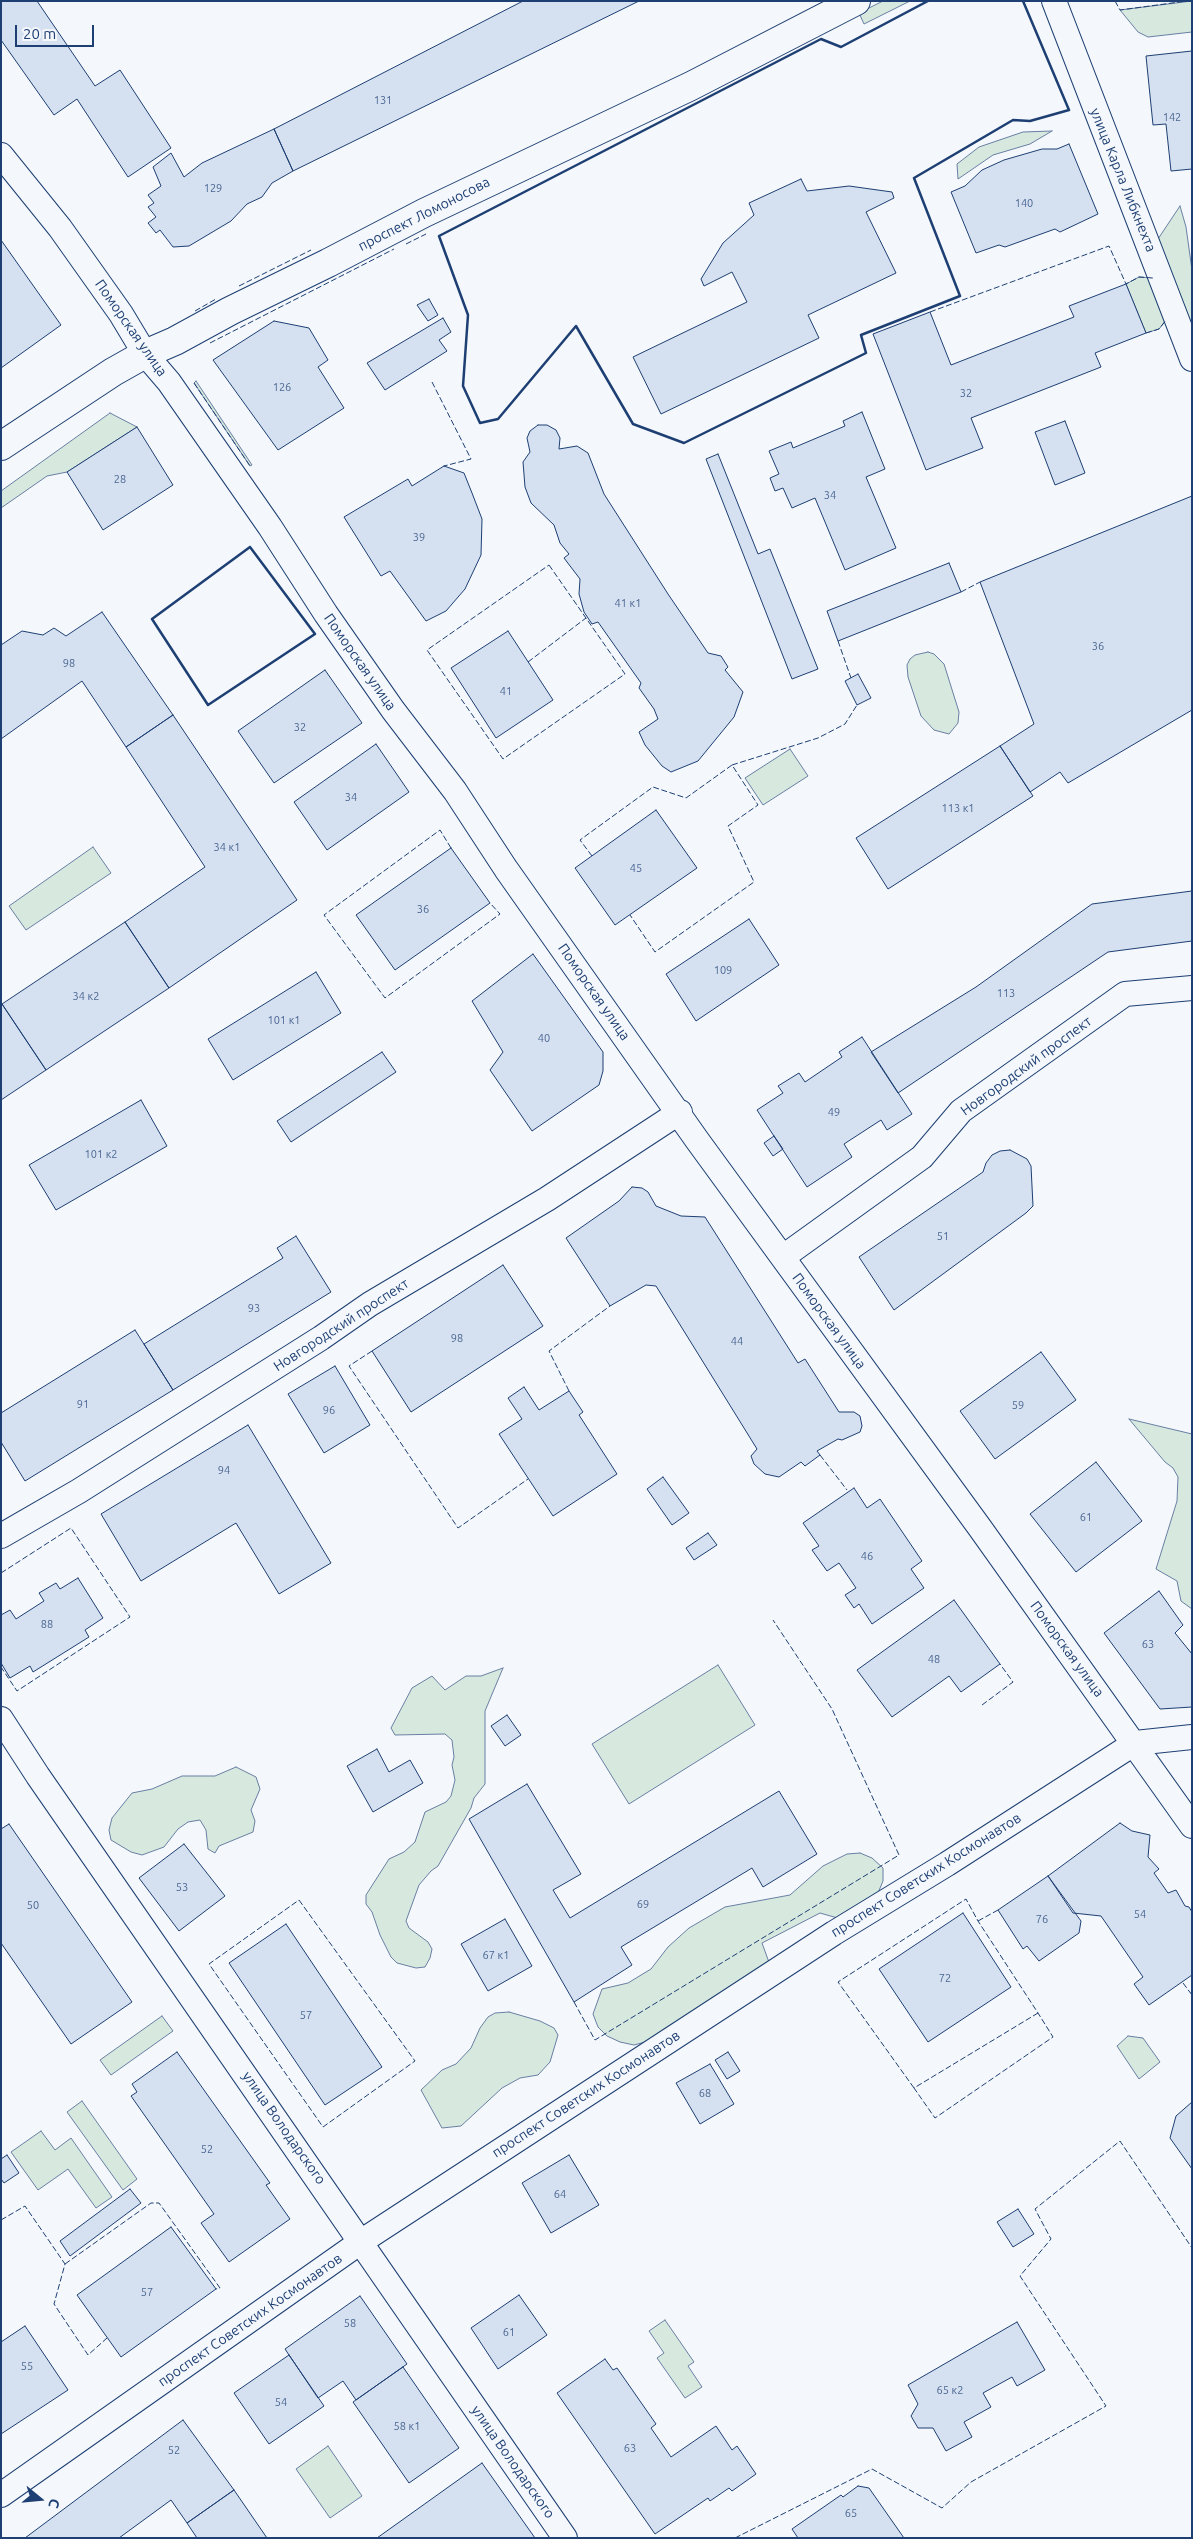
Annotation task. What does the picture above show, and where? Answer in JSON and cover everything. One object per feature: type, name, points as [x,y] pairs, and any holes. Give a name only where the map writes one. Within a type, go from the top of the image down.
[{"type":"main road","name":"проспект Ломоносова","points":[[1,446],[113,372],[175,341],[230,310],[328,263],[424,213],[691,86],[856,1]]},
{"type":"street","name":"улица Карла Либкнехта","points":[[1054,1],[1192,359]]},
{"type":"street","name":"Поморская улица","points":[[1,155],[60,228],[121,314],[146,354],[169,382],[270,527],[339,633],[455,792],[518,886],[783,1257],[1135,1743],[1192,1826]]},
{"type":"street","name":"Новгородский проспект","points":[[783,1257],[922,1157],[962,1111],[1125,994],[1192,988]]},
{"type":"street","name":"Новгородский проспект","points":[[1,1536],[87,1486],[321,1338],[370,1304],[547,1199],[680,1112]]},
{"type":"street","name":"улица Володарского","points":[[1,1720],[565,2538]]},
{"type":"street","name":"проспект Советских Космонавтов","points":[[1,2496],[362,2241],[834,1933],[947,1864],[1135,1743],[1192,1736]]},
{"type":"shaded area","points":[[883,1],[910,1],[864,24],[859,13]]},
{"type":"shaded area","points":[[1192,1],[1192,32],[1148,37],[1138,32],[1120,10]]},
{"type":"shaded area","points":[[1052,131],[1030,144],[993,155],[958,179],[957,164],[979,147],[1023,132]]},
{"type":"shaded area","points":[[1180,206],[1186,227],[1192,270],[1192,341],[1156,242]]},
{"type":"shaded area","points":[[1139,277],[1153,278],[1168,318],[1159,329],[1146,333],[1126,284]]},
{"type":"shaded area","points":[[196,381],[252,465],[250,466],[194,383]]},
{"type":"shaded area","points":[[110,413],[137,427],[67,472],[47,476],[1,508],[1,491]]},
{"type":"shaded area","points":[[928,652],[934,654],[944,664],[959,712],[958,723],[949,734],[934,730],[921,716],[908,677],[907,665],[910,659],[915,655]]},
{"type":"shaded area","points":[[790,749],[808,776],[763,805],[745,778]]},
{"type":"shaded area","points":[[93,847],[111,873],[26,930],[9,906]]},
{"type":"shaded area","points":[[1129,1419],[1192,1434],[1192,1609],[1181,1601],[1177,1581],[1156,1569],[1177,1501],[1178,1477],[1173,1468],[1165,1462]]},
{"type":"shaded area","points":[[718,1665],[755,1725],[629,1804],[592,1744]]},
{"type":"shaded area","points":[[503,1668],[485,1711],[485,1784],[474,1798],[471,1808],[438,1866],[419,1885],[406,1921],[409,1928],[428,1942],[432,1949],[430,1958],[425,1967],[416,1968],[397,1963],[391,1957],[380,1935],[372,1912],[366,1904],[366,1895],[389,1859],[404,1852],[415,1842],[425,1812],[446,1802],[451,1796],[455,1780],[452,1765],[454,1757],[452,1740],[445,1734],[395,1735],[391,1728],[412,1688],[432,1676],[445,1690],[466,1676],[481,1676]]},
{"type":"shaded area","points":[[236,1767],[256,1777],[260,1789],[251,1810],[255,1821],[253,1832],[219,1846],[215,1853],[208,1849],[206,1830],[200,1820],[188,1822],[178,1829],[164,1847],[142,1855],[131,1852],[111,1840],[109,1830],[112,1818],[132,1793],[152,1789],[182,1776],[215,1776]]},
{"type":"shaded area","points":[[860,1853],[872,1858],[883,1868],[883,1881],[878,1893],[848,1921],[820,1913],[762,1943],[770,1965],[649,2041],[634,2045],[620,2042],[607,2036],[598,2027],[593,2014],[602,1989],[628,1983],[651,1969],[668,1947],[689,1928],[725,1907],[790,1895],[823,1866],[847,1854]]},
{"type":"shaded area","points":[[509,2012],[540,2021],[554,2028],[558,2035],[550,2062],[538,2075],[520,2078],[502,2088],[461,2126],[442,2128],[421,2090],[442,2070],[456,2064],[471,2048],[480,2028],[488,2017],[495,2013]]},
{"type":"shaded area","points":[[162,2016],[173,2031],[111,2075],[100,2060]]},
{"type":"shaded area","points":[[1128,2036],[1143,2038],[1160,2062],[1139,2079],[1117,2046]]},
{"type":"shaded area","points":[[82,2101],[137,2179],[123,2190],[67,2112]]},
{"type":"shaded area","points":[[41,2131],[55,2150],[71,2138],[112,2197],[96,2208],[68,2169],[38,2190],[11,2152]]},
{"type":"shaded area","points":[[665,2320],[694,2362],[688,2366],[702,2387],[685,2398],[657,2358],[664,2353],[649,2331]]},
{"type":"shaded area","points":[[328,2446],[362,2496],[330,2518],[296,2469]]},
{"type":"building","points":[[1,1],[37,1],[95,86],[120,70],[171,148],[128,177],[77,99],[54,115],[1,40]]},
{"type":"building","points":[[523,1],[639,1],[293,171],[274,129]]},
{"type":"building","points":[[1192,51],[1192,169],[1171,171],[1166,124],[1153,125],[1146,56]]},
{"type":"building","points":[[274,129],[293,171],[272,183],[262,197],[247,204],[231,221],[189,246],[173,247],[160,230],[156,233],[148,223],[156,217],[148,207],[154,203],[148,195],[161,186],[153,167],[171,153],[184,177],[202,163]]},
{"type":"building","points":[[1069,144],[1098,214],[1060,232],[1055,229],[1005,247],[999,245],[976,253],[951,192],[965,186],[982,170],[1004,160],[1042,149],[1057,149]]},
{"type":"building","points":[[801,179],[807,191],[849,186],[892,192],[894,198],[866,212],[896,273],[808,315],[819,338],[661,414],[633,357],[747,302],[732,272],[704,286],[701,279],[723,243],[754,215],[749,203]]},
{"type":"building","points":[[1,240],[61,325],[1,368]]},
{"type":"building","points":[[1126,284],[1146,333],[1095,353],[1101,367],[971,418],[983,448],[926,470],[873,334],[930,312],[951,365],[1074,317],[1069,306]]},
{"type":"building","points":[[429,299],[438,315],[428,321],[417,305]]},
{"type":"building","points":[[443,318],[451,332],[439,340],[447,351],[385,390],[367,363]]},
{"type":"building","points":[[274,321],[309,328],[328,360],[318,367],[344,408],[278,450],[213,360]]},
{"type":"building","points":[[862,412],[885,469],[866,477],[896,548],[845,570],[815,498],[792,508],[783,488],[775,491],[770,478],[779,474],[769,451],[791,442],[793,448],[845,426],[843,421]]},
{"type":"building","points":[[1065,421],[1085,473],[1055,485],[1035,432]]},
{"type":"building","points":[[538,425],[547,425],[556,430],[560,438],[559,449],[577,446],[588,453],[604,494],[668,594],[708,653],[721,656],[728,667],[725,670],[743,692],[734,717],[698,761],[671,772],[662,766],[645,745],[639,732],[658,719],[654,709],[639,688],[641,683],[598,622],[592,624],[584,612],[579,594],[580,579],[564,558],[569,554],[560,543],[554,525],[531,503],[525,487],[523,462],[530,452],[527,438],[530,431]]},
{"type":"building","points":[[137,427],[173,485],[103,530],[67,472]]},
{"type":"building","points":[[718,454],[758,554],[770,549],[818,669],[792,679],[706,459]]},
{"type":"building","points":[[444,466],[464,473],[482,519],[481,555],[465,589],[446,611],[426,621],[390,571],[381,576],[344,517],[408,479],[412,486]]},
{"type":"building","points":[[1192,496],[1192,710],[1068,783],[1060,772],[1030,792],[1000,746],[1034,724],[980,582]]},
{"type":"building","points":[[949,563],[961,592],[838,641],[827,611]]},
{"type":"building","points":[[102,612],[173,715],[126,747],[82,681],[1,739],[1,645],[22,631],[43,635],[54,628],[66,636]]},
{"type":"building","points":[[508,631],[553,700],[496,738],[451,668]]},
{"type":"building","points":[[325,670],[362,723],[274,783],[238,731]]},
{"type":"building","points":[[858,674],[871,698],[857,705],[845,681]]},
{"type":"building","points":[[173,715],[297,900],[169,988],[125,922],[205,867],[126,747]]},
{"type":"building","points":[[376,744],[409,792],[327,850],[294,802]]},
{"type":"building","points":[[1000,746],[1033,796],[888,889],[856,838]]},
{"type":"building","points":[[656,810],[697,868],[615,925],[575,868]]},
{"type":"building","points":[[451,848],[490,903],[395,970],[356,915]]},
{"type":"building","points":[[1192,891],[1192,941],[1108,952],[898,1093],[871,1052],[976,987],[1092,904]]},
{"type":"building","points":[[749,919],[779,965],[696,1021],[666,974]]},
{"type":"building","points":[[125,922],[169,988],[46,1070],[2,1004]]},
{"type":"building","points":[[533,954],[603,1052],[603,1071],[599,1085],[532,1131],[490,1070],[503,1052],[472,1001]]},
{"type":"building","points":[[316,972],[341,1013],[233,1080],[208,1039]]},
{"type":"building","points":[[1,1004],[46,1070],[1,1100]]},
{"type":"building","points":[[862,1037],[912,1114],[887,1130],[881,1120],[844,1144],[852,1157],[807,1187],[757,1110],[783,1093],[778,1086],[799,1073],[805,1082],[842,1057],[839,1052]]},
{"type":"building","points":[[382,1052],[396,1072],[291,1142],[277,1121]]},
{"type":"building","points":[[141,1100],[167,1146],[56,1210],[29,1165]]},
{"type":"building","points":[[774,1136],[783,1149],[773,1156],[764,1143]]},
{"type":"building","points":[[1010,1150],[1027,1159],[1031,1166],[1033,1206],[894,1310],[859,1257],[983,1172],[986,1163],[992,1155],[1000,1151]]},
{"type":"building","points":[[632,1187],[642,1188],[648,1192],[656,1206],[681,1216],[705,1217],[798,1363],[805,1359],[839,1412],[854,1412],[860,1416],[862,1426],[860,1432],[842,1440],[838,1439],[817,1451],[820,1455],[805,1466],[801,1462],[779,1477],[765,1474],[754,1464],[751,1456],[757,1449],[656,1286],[646,1285],[610,1306],[566,1238],[619,1201]]},
{"type":"building","points":[[296,1236],[331,1292],[173,1390],[144,1344],[283,1258],[277,1248]]},
{"type":"building","points":[[503,1265],[543,1326],[411,1412],[372,1351]]},
{"type":"building","points":[[135,1330],[173,1390],[25,1481],[1,1442],[1,1413]]},
{"type":"building","points":[[1041,1352],[1076,1400],[995,1459],[960,1411]]},
{"type":"building","points":[[335,1366],[370,1425],[324,1453],[288,1394]]},
{"type":"building","points":[[524,1387],[539,1410],[569,1391],[583,1412],[579,1415],[617,1474],[553,1516],[499,1434],[522,1419],[508,1398]]},
{"type":"building","points":[[248,1425],[331,1563],[279,1594],[236,1523],[141,1581],[101,1514]]},
{"type":"building","points":[[1096,1462],[1142,1521],[1076,1572],[1030,1514]]},
{"type":"building","points":[[663,1477],[689,1513],[672,1525],[647,1489]]},
{"type":"building","points":[[854,1488],[867,1508],[880,1499],[922,1561],[911,1569],[924,1588],[872,1624],[859,1604],[854,1608],[845,1595],[856,1588],[839,1563],[827,1571],[812,1550],[819,1546],[803,1523]]},
{"type":"building","points":[[708,1533],[717,1545],[694,1560],[686,1548]]},
{"type":"building","points":[[78,1578],[103,1618],[85,1630],[89,1637],[33,1672],[30,1666],[10,1678],[1,1663],[1,1615],[10,1610],[16,1619],[44,1601],[39,1593],[56,1583],[60,1589]]},
{"type":"building","points":[[1159,1591],[1183,1625],[1175,1633],[1192,1654],[1192,1707],[1160,1709],[1104,1633]]},
{"type":"building","points":[[954,1600],[1000,1664],[961,1692],[949,1676],[892,1717],[857,1670]]},
{"type":"building","points":[[507,1715],[521,1735],[505,1746],[491,1726]]},
{"type":"building","points":[[377,1749],[389,1772],[410,1760],[423,1783],[373,1812],[347,1766]]},
{"type":"building","points":[[527,1784],[581,1874],[553,1890],[570,1918],[779,1791],[817,1854],[763,1887],[752,1868],[621,1947],[632,1965],[574,2002],[469,1819]]},
{"type":"building","points":[[1120,1823],[1132,1831],[1150,1835],[1148,1857],[1159,1869],[1154,1873],[1168,1893],[1176,1890],[1185,1906],[1189,1907],[1192,1912],[1192,1975],[1149,2005],[1134,1984],[1143,1977],[1101,1916],[1073,1913],[1048,1876]]},
{"type":"building","points":[[9,1824],[132,2002],[71,2044],[1,1943],[1,1829]]},
{"type":"building","points":[[184,1844],[225,1896],[179,1931],[139,1878]]},
{"type":"building","points":[[1048,1876],[1081,1921],[1079,1933],[1039,1961],[1027,1946],[1023,1949],[998,1910]]},
{"type":"building","points":[[963,1913],[1011,1987],[928,2042],[879,1969]]},
{"type":"building","points":[[505,1919],[532,1966],[488,1991],[461,1944]]},
{"type":"building","points":[[286,1924],[382,2067],[325,2105],[229,1963]]},
{"type":"building","points":[[177,2052],[270,2183],[266,2185],[290,2219],[229,2262],[201,2223],[214,2214],[131,2096],[137,2092],[132,2084]]},
{"type":"building","points":[[728,2052],[740,2071],[727,2079],[715,2060]]},
{"type":"building","points":[[710,2064],[734,2104],[700,2124],[676,2083]]},
{"type":"building","points":[[1192,2102],[1192,2169],[1170,2138],[1176,2116]]},
{"type":"building","points":[[7,2155],[19,2173],[4,2183],[1,2179],[1,2159]]},
{"type":"building","points":[[569,2155],[599,2205],[551,2233],[522,2183]]},
{"type":"building","points":[[130,2189],[141,2203],[70,2256],[60,2241]]},
{"type":"building","points":[[1018,2209],[1034,2234],[1013,2247],[997,2222]]},
{"type":"building","points":[[171,2227],[216,2289],[121,2357],[77,2295]]},
{"type":"building","points":[[519,2295],[547,2335],[498,2369],[471,2328]]},
{"type":"building","points":[[360,2296],[407,2364],[356,2400],[343,2381],[318,2398],[285,2349]]},
{"type":"building","points":[[1017,2322],[1045,2370],[1017,2386],[1012,2377],[983,2393],[991,2407],[964,2422],[972,2437],[946,2451],[933,2428],[918,2428],[911,2416],[918,2404],[908,2385]]},
{"type":"building","points":[[25,2326],[68,2390],[1,2434],[1,2342]]},
{"type":"building","points":[[289,2355],[324,2406],[269,2444],[234,2393]]},
{"type":"building","points":[[605,2359],[613,2370],[617,2368],[656,2424],[651,2428],[671,2457],[716,2426],[732,2450],[737,2446],[756,2474],[732,2491],[729,2488],[710,2501],[708,2498],[655,2534],[557,2393]]},
{"type":"building","points":[[403,2367],[459,2448],[409,2483],[353,2402]]},
{"type":"building","points":[[183,2420],[234,2490],[187,2523],[171,2500],[119,2538],[25,2538]]},
{"type":"building","points":[[482,2463],[535,2538],[377,2538]]},
{"type":"building","points":[[858,2486],[869,2488],[904,2538],[798,2538],[792,2529],[841,2495],[843,2497]]},
{"type":"building","points":[[234,2490],[267,2538],[197,2538],[187,2523]]},
{"type":"fence","points":[[1115,1],[1120,10],[1187,1]]},
{"type":"fence","points":[[406,244],[426,234]]},
{"type":"fence","points":[[930,312],[1109,246],[1126,284],[1139,277],[1153,278]]},
{"type":"fence","points":[[210,343],[394,249]]},
{"type":"fence","points":[[239,286],[311,250]]},
{"type":"fence","points":[[195,311],[216,299]]},
{"type":"fence","points":[[1146,333],[1159,329],[1166,320]]},
{"type":"fence","points":[[432,382],[471,459],[444,466]]},
{"type":"fence","points":[[194,383],[250,466]]},
{"type":"fence","points":[[549,565],[625,674],[503,759],[427,650],[549,565]]},
{"type":"fence","points":[[961,592],[980,582]]},
{"type":"fence","points":[[528,662],[586,618]]},
{"type":"fence","points":[[838,641],[851,678]]},
{"type":"fence","points":[[732,765],[818,738],[845,724],[857,705]]},
{"type":"fence","points":[[592,856],[580,840],[653,787],[686,798],[732,765],[758,805],[728,826],[754,882],[655,952],[630,915]]},
{"type":"fence","points":[[451,848],[440,830],[324,915],[385,998],[500,914],[490,903]]},
{"type":"fence","points":[[569,1391],[549,1351],[610,1306]]},
{"type":"fence","points":[[372,1351],[349,1366],[458,1528],[528,1479]]},
{"type":"fence","points":[[820,1455],[847,1490]]},
{"type":"fence","points":[[1,1573],[71,1528],[130,1617],[17,1691],[1,1667]]},
{"type":"fence","points":[[574,2002],[595,2040],[899,1855],[832,1709],[773,1620]]},
{"type":"fence","points":[[982,1705],[1013,1682],[1000,1664]]},
{"type":"fence","points":[[914,2088],[838,1982],[966,1899],[978,1921],[1038,2013],[1053,2037],[935,2118],[914,2088],[1038,2013]]},
{"type":"fence","points":[[299,1900],[415,2061],[323,2127],[209,1964],[299,1900]]},
{"type":"fence","points":[[978,1921],[998,1910]]},
{"type":"fence","points":[[1183,1983],[1192,1995]]},
{"type":"fence","points":[[735,2538],[872,2469],[942,2508],[971,2482],[1106,2406],[1020,2276],[1051,2239],[1035,2209],[1120,2141],[1192,2248]]},
{"type":"fence","points":[[65,2264],[151,2203],[159,2203],[220,2288],[216,2289]]},
{"type":"fence","points":[[1,2220],[25,2206],[65,2264],[54,2304],[88,2355],[107,2338]]},
{"type":"wall","points":[[928,1],[841,47],[821,39],[439,236],[468,315],[463,386],[480,423],[498,419],[576,326],[633,424],[684,443],[866,353],[861,335],[960,296],[914,178],[1013,120],[1030,121],[1069,110],[1023,1]]},
{"type":"wall","points":[[250,547],[315,634],[208,705],[152,619],[250,547]]}]
